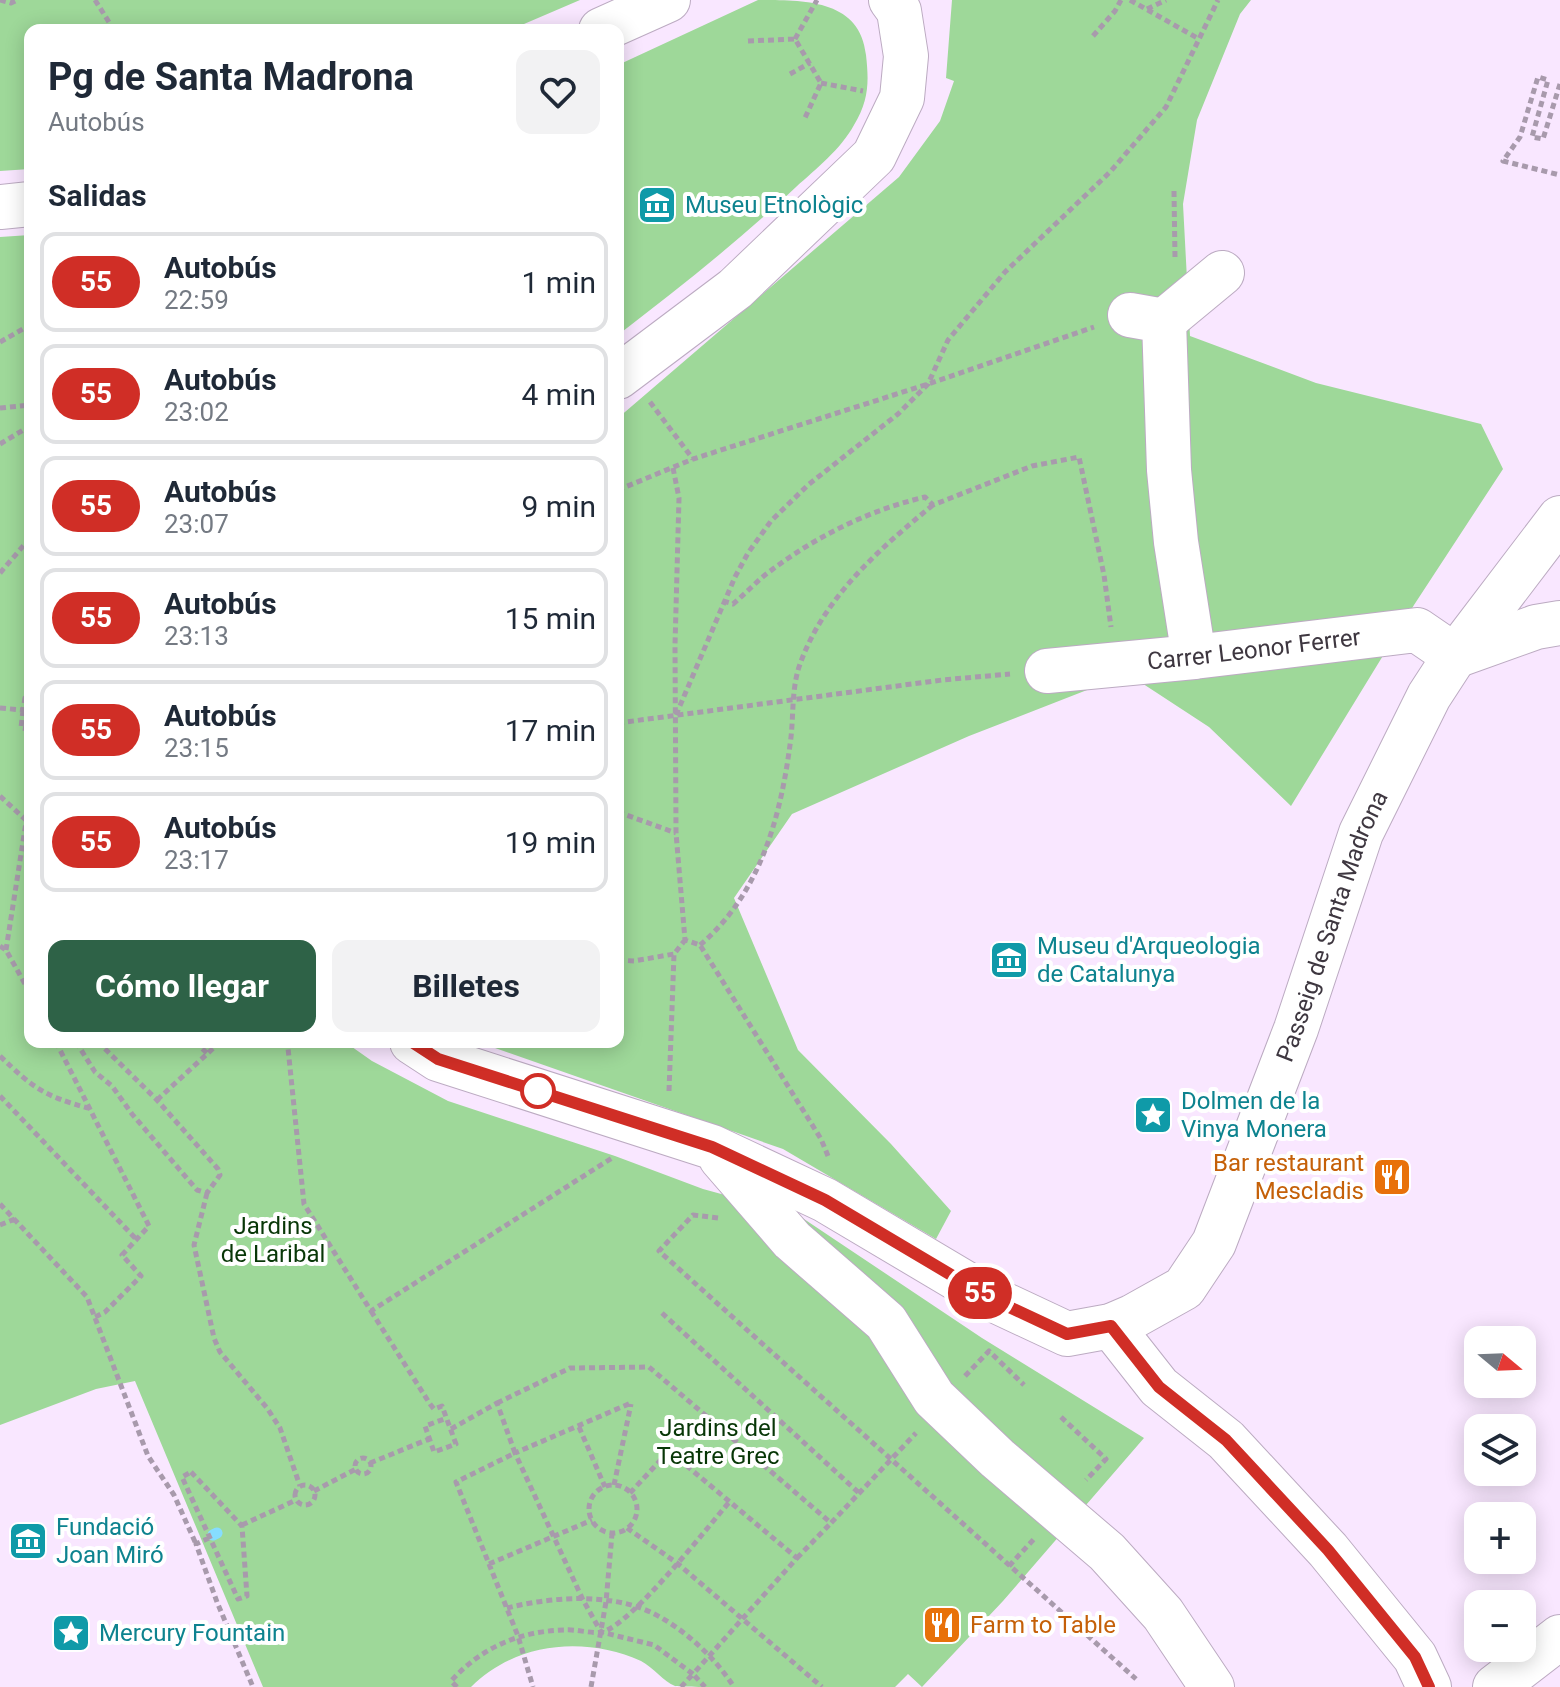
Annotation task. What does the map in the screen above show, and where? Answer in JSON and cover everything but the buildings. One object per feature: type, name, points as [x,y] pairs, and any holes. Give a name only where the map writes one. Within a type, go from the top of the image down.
[{"type":"street","points":[[614,24],[668,0]]},
{"type":"street","points":[[630,385],[874,156],[902,98],[906,56],[899,11],[891,0]]},
{"type":"street","points":[[0,207],[24,205]]},
{"type":"street","points":[[1194,657],[1147,318],[1222,273]]},
{"type":"street","name":"Passeig de Santa Madrona","points":[[421,1048],[438,1059],[712,1147],[825,1200],[990,1298],[1067,1334],[1111,1326],[1184,1288],[1214,1243],[1296,1029],[1361,833],[1429,696],[1455,656],[1560,519]]},
{"type":"street","points":[[1455,656],[1536,627],[1560,623]]},
{"type":"street","name":"Carrer Leonor Ferrer","points":[[1047,671],[1417,630],[1455,656]]},
{"type":"street","points":[[712,1147],[792,1240],[886,1322],[934,1398],[997,1458],[1107,1552],[1163,1614],[1212,1687]]},
{"type":"street","points":[[1111,1326],[1159,1387],[1226,1440],[1328,1550],[1415,1657],[1429,1687]]},
{"type":"street","points":[[1495,1687],[1560,1637]]},
{"type":"path","points":[[0,0],[11,3],[17,0]]},
{"type":"path","points":[[95,0],[110,24]]},
{"type":"path","points":[[795,39],[817,0]]},
{"type":"path","points":[[1093,36],[1121,0]]},
{"type":"path","points":[[1130,0],[1199,39]]},
{"type":"path","points":[[1147,9],[1166,0]]},
{"type":"path","points":[[676,715],[723,601],[748,553],[771,521],[808,485],[898,414],[928,384],[948,340],[1005,272],[1110,172],[1166,107],[1218,0]]},
{"type":"path","points":[[748,41],[795,39]]},
{"type":"path","points":[[795,39],[821,83]]},
{"type":"path","points":[[790,74],[810,63]]},
{"type":"path","points":[[1560,84],[1543,139],[1532,137],[1548,80],[1538,77],[1520,137],[1503,161],[1560,175]]},
{"type":"path","points":[[821,83],[873,93]]},
{"type":"path","points":[[804,120],[821,83]]},
{"type":"path","points":[[1174,191],[1175,268]]},
{"type":"path","points":[[624,488],[693,459],[1147,318]]},
{"type":"path","points":[[0,342],[24,328]]},
{"type":"path","points":[[630,385],[693,459]]},
{"type":"path","points":[[0,408],[24,406]]},
{"type":"path","points":[[0,444],[24,430]]},
{"type":"path","points":[[700,945],[725,923],[743,898],[766,847],[780,807],[791,743],[798,669],[823,619],[870,560],[933,505],[1032,466],[1079,457],[1104,575],[1115,665]]},
{"type":"path","points":[[669,1099],[674,954],[685,940],[676,833],[679,498],[673,468]]},
{"type":"path","points":[[723,601],[733,604],[762,577],[801,549],[843,526],[881,510],[925,497],[933,505]]},
{"type":"path","points":[[0,573],[24,545]]},
{"type":"path","points":[[624,722],[942,680],[1047,671]]},
{"type":"path","points":[[24,704],[21,728],[24,728]]},
{"type":"path","points":[[0,708],[23,710]]},
{"type":"path","points":[[0,796],[24,818]]},
{"type":"path","points":[[624,814],[676,833]]},
{"type":"path","points":[[24,847],[3,948],[24,983]]},
{"type":"path","points":[[685,940],[700,945],[821,1139],[828,1153],[827,1165]]},
{"type":"path","points":[[624,960],[674,954]]},
{"type":"path","points":[[59,1048],[149,1226],[122,1255],[141,1276],[105,1312],[95,1317]]},
{"type":"path","points":[[80,1048],[95,1072],[112,1086],[197,1190],[207,1193]]},
{"type":"path","points":[[104,1048],[157,1100],[218,1169],[220,1175],[207,1193],[194,1245],[214,1338],[220,1352],[280,1428],[300,1486],[296,1500],[303,1505],[309,1504],[315,1497],[314,1491],[310,1487],[300,1486]]},
{"type":"path","points":[[202,1048],[208,1054]]},
{"type":"path","points":[[157,1100],[214,1048]]},
{"type":"path","points":[[288,1048],[304,1204],[430,1404],[434,1409],[442,1406],[447,1418],[456,1444],[434,1452],[425,1426],[447,1418]]},
{"type":"path","points":[[0,1056],[37,1090],[53,1099],[88,1108]]},
{"type":"path","points":[[0,1096],[137,1240]]},
{"type":"path","points":[[371,1311],[615,1156]]},
{"type":"path","points":[[0,1204],[87,1297],[148,1456],[174,1495],[253,1687]]},
{"type":"path","points":[[0,1225],[15,1219]]},
{"type":"path","points":[[671,1262],[1136,1679]]},
{"type":"path","points":[[662,1313],[859,1493]]},
{"type":"path","points":[[975,1388],[964,1377],[989,1351],[1024,1385]]},
{"type":"path","points":[[451,1429],[570,1368],[649,1367],[831,1523]]},
{"type":"path","points":[[497,1403],[515,1453],[601,1632]]},
{"type":"path","points":[[533,1687],[518,1636],[456,1482],[631,1403],[614,1485]]},
{"type":"path","points":[[579,1427],[605,1487]]},
{"type":"path","points":[[681,1687],[797,1558],[912,1438]]},
{"type":"path","points":[[370,1463],[429,1439]]},
{"type":"path","points":[[630,1493],[669,1451],[797,1558]]},
{"type":"path","points":[[356,1469],[360,1459],[368,1459],[370,1463]]},
{"type":"path","points":[[356,1469],[367,1473],[370,1463]]},
{"type":"path","points":[[314,1491],[356,1469]]},
{"type":"path","points":[[191,1472],[242,1526],[247,1596],[238,1599],[209,1538],[182,1477],[191,1472]]},
{"type":"path","points":[[614,1485],[630,1493],[636,1515],[627,1528],[612,1534],[602,1531],[592,1520],[589,1507],[591,1499],[605,1487],[614,1485]]},
{"type":"path","points":[[242,1526],[296,1500]]},
{"type":"path","points":[[601,1632],[636,1607],[730,1501]]},
{"type":"path","points":[[489,1564],[592,1520]]},
{"type":"path","points":[[627,1528],[677,1563],[822,1687]]},
{"type":"path","points":[[591,1687],[606,1602],[612,1534]]},
{"type":"path","points":[[196,1544],[209,1538]]},
{"type":"path","points":[[507,1608],[558,1599],[636,1607],[674,1626],[709,1657],[734,1687]]},
{"type":"path","points":[[457,1687],[451,1681],[469,1664],[501,1643],[538,1631],[579,1629],[654,1645],[693,1674],[705,1687]]},
{"type":"green space","points":[[0,0],[580,0],[524,24],[24,24],[24,169],[0,171]]},
{"type":"green space","points":[[758,0],[794,1],[828,7],[842,13],[853,23],[862,37],[867,82],[863,107],[849,134],[820,166],[731,245],[624,330],[624,62]]},
{"type":"green space","points":[[952,0],[1251,0],[1240,14],[1197,120],[1183,204],[1190,336],[1316,383],[1481,424],[1503,469],[1414,605],[1291,806],[1209,727],[1128,674],[969,736],[792,814],[734,898],[798,1050],[891,1144],[951,1211],[936,1239],[783,1149],[495,1048],[624,1048],[624,413],[899,177],[940,121],[954,81],[946,78]]},
{"type":"green space","points":[[24,235],[24,1048],[354,1048],[448,1101],[615,1156],[703,1189],[798,1215],[982,1338],[1144,1438],[1003,1601],[922,1687],[908,1674],[895,1687],[675,1686],[641,1661],[597,1648],[574,1646],[530,1652],[509,1660],[471,1687],[263,1687],[135,1381],[96,1389],[0,1425],[0,237]]},
{"type":"waterway","points":[[213,1535],[217,1533]]},
{"type":"bus line","name":"55","points":[[421,1048],[438,1059],[712,1147],[825,1200],[990,1298],[1067,1334],[1111,1326],[1159,1387],[1226,1440],[1328,1550],[1415,1657],[1429,1687]]},
{"type":"place","name":"Museu Etnològic","points":[[657,205]]},
{"type":"place","name":"Museu d'Arqueologia de Catalunya","points":[[1009,960]]},
{"type":"place","name":"Dolmen de la Vinya Monera","points":[[1153,1115]]},
{"type":"place","name":"Bar restaurant Mescladis","points":[[1392,1177]]},
{"type":"place","name":"Fundació Joan Miró","points":[[28,1541]]},
{"type":"place","name":"Farm to Table","points":[[942,1625]]},
{"type":"place","name":"Mercury Fountain","points":[[71,1633]]},
{"type":"park label","name":"Jardins de Laribal","points":[[273,1240]]},
{"type":"park label","name":"Jardins del Teatre Grec","points":[[718,1442]]}]
